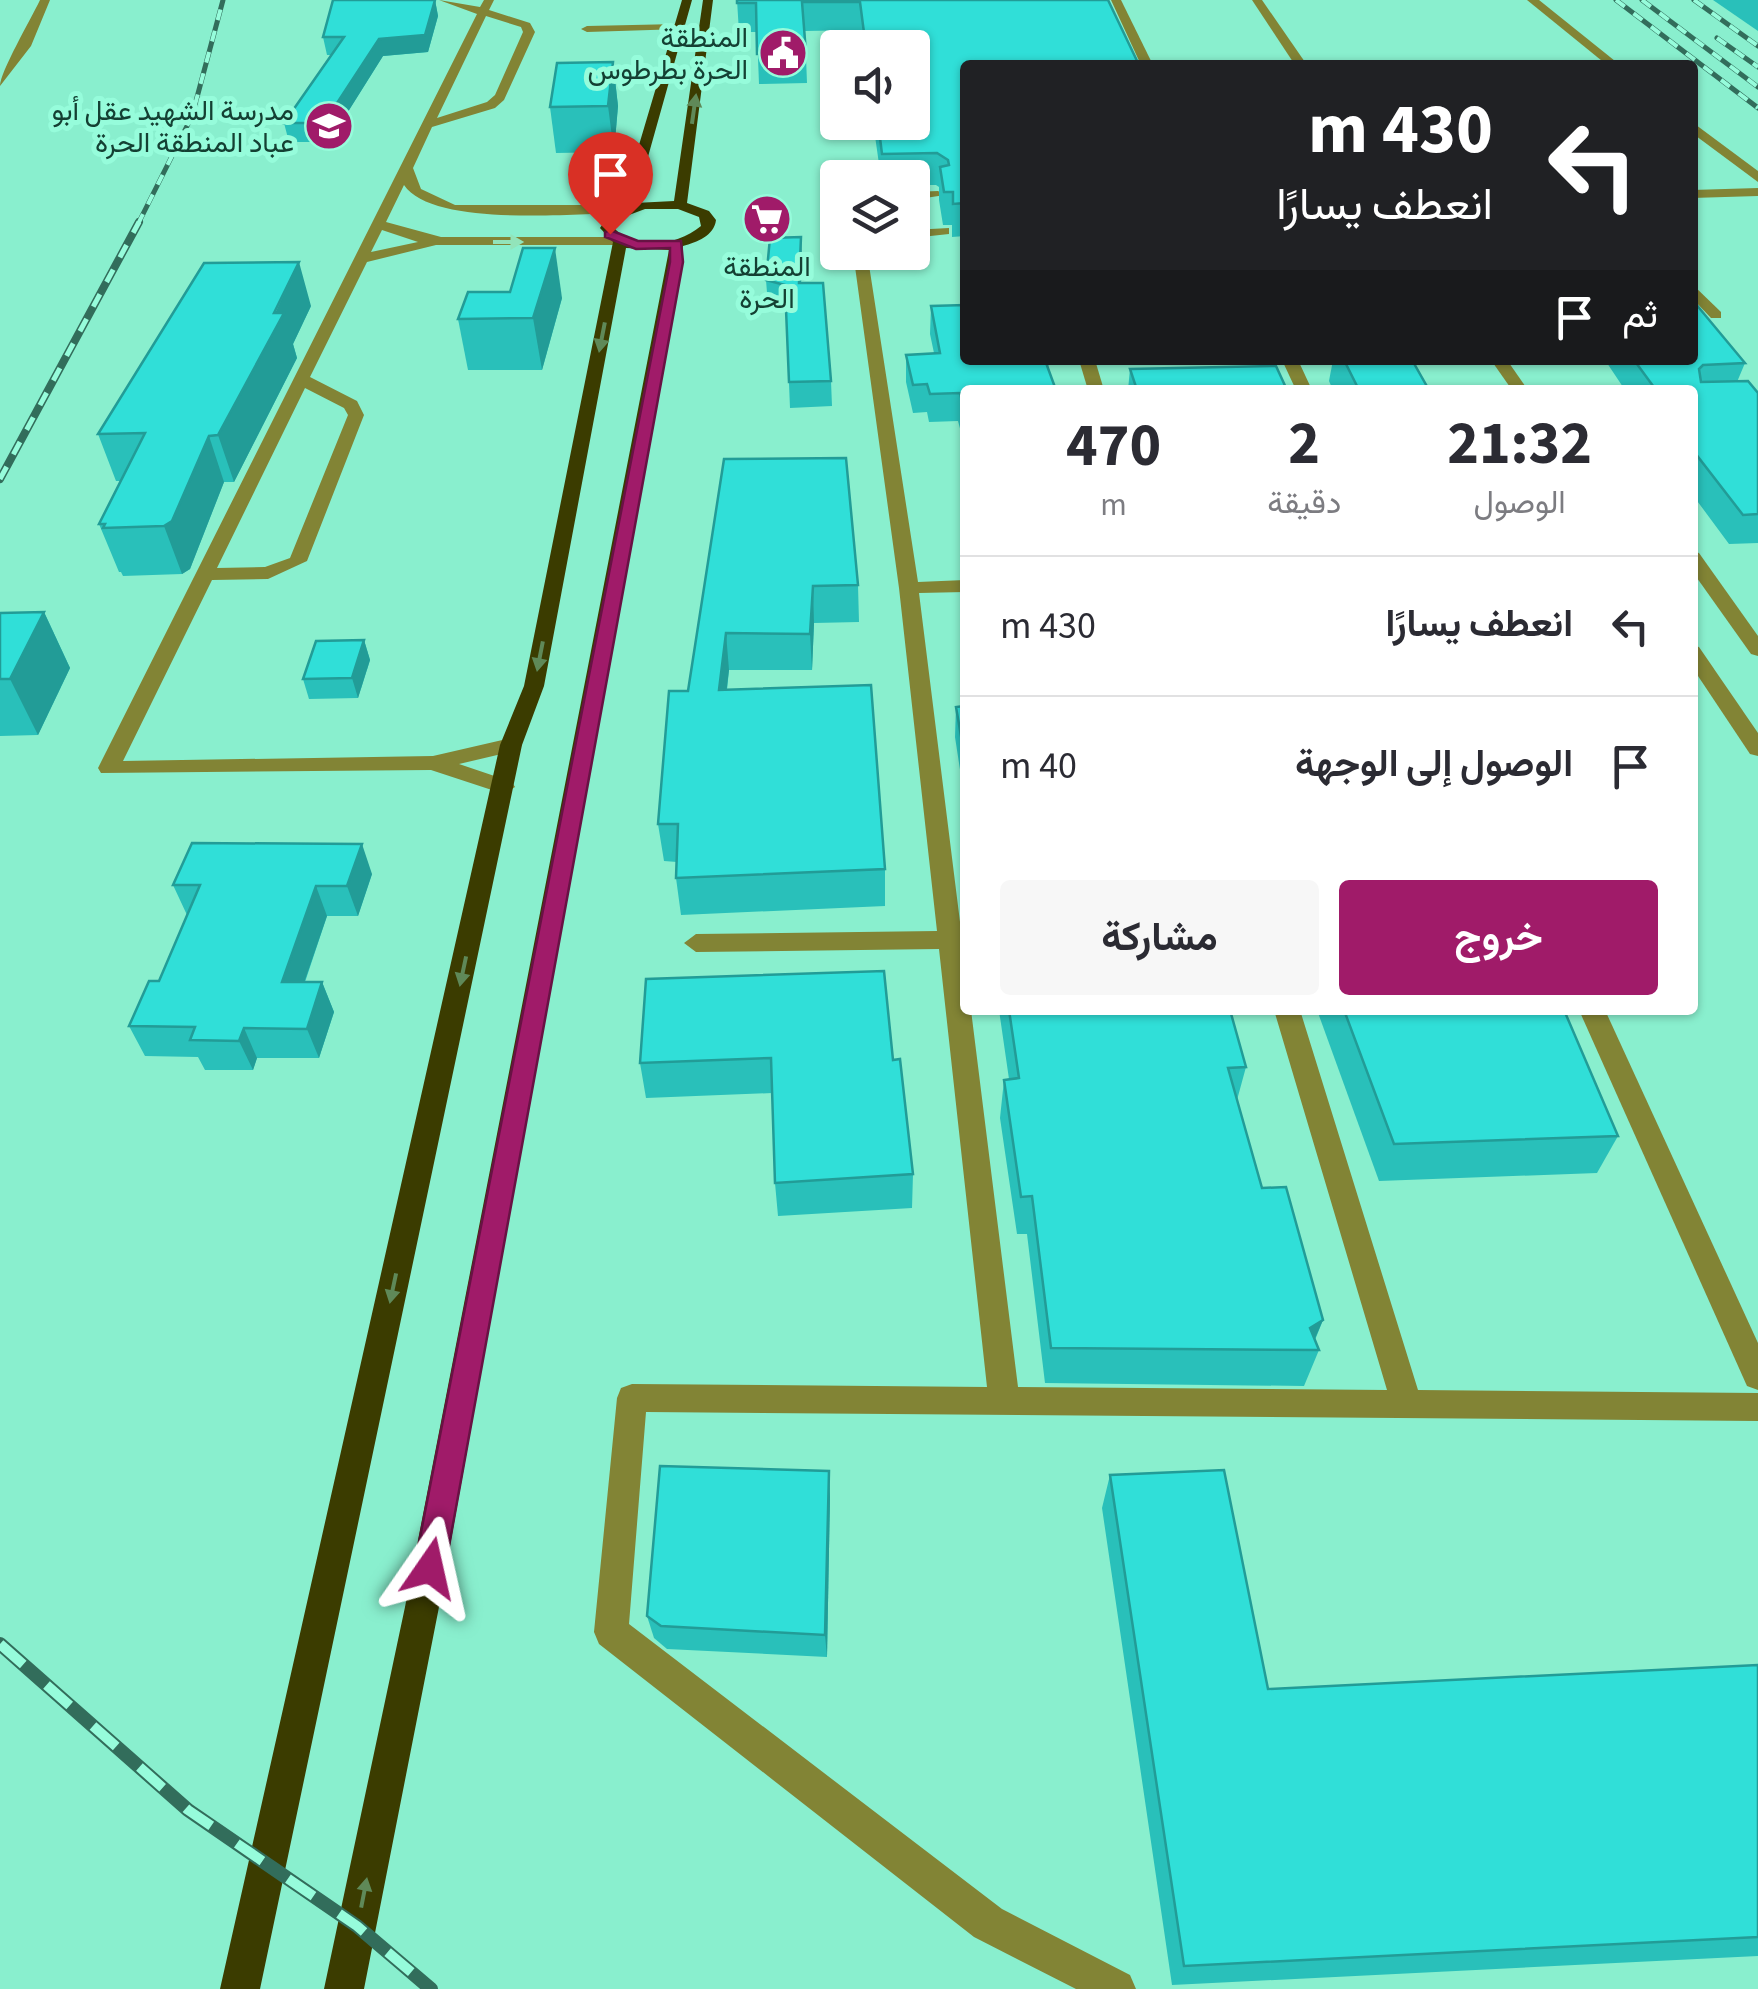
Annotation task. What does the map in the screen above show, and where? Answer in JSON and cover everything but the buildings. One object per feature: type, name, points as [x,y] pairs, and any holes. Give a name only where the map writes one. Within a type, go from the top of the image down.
[{"type":"main road","points":[[678,0],[679,23]]},
{"type":"main road","points":[[627,210],[688,0]]},
{"type":"main road","points":[[680,205],[708,0]]},
{"type":"main road","points":[[707,20],[720,0]]},
{"type":"main road","points":[[680,205],[704,214],[709,220],[702,234],[676,244],[636,245],[620,241],[606,228],[616,215],[627,210],[680,205]]},
{"type":"main road","points":[[240,1989],[511,744],[534,686],[620,241]]},
{"type":"main road","points":[[344,1989],[426,1587],[676,262],[676,244]]},
{"type":"street","points":[[0,82],[26,46],[45,0]]},
{"type":"street","points":[[427,125],[491,105],[500,97],[529,32],[526,25],[486,5],[444,0]]},
{"type":"street","points":[[1116,0],[1145,60]]},
{"type":"street","points":[[1257,0],[1297,60]]},
{"type":"street","points":[[1532,0],[1608,60]]},
{"type":"street","points":[[486,5],[109,768],[433,763],[511,744]]},
{"type":"street","points":[[587,29],[679,23]]},
{"type":"street","points":[[1698,131],[1758,178]]},
{"type":"street","points":[[406,168],[414,193],[428,202],[455,209]]},
{"type":"street","points":[[1698,194],[1758,192]]},
{"type":"street","points":[[930,196],[938,196]]},
{"type":"street","points":[[421,214],[455,209],[627,210]]},
{"type":"street","points":[[378,224],[404,216]]},
{"type":"street","points":[[378,224],[441,242],[620,241]]},
{"type":"street","points":[[930,232],[944,231]]},
{"type":"street","points":[[361,259],[441,242]]},
{"type":"street","points":[[863,270],[909,588],[1004,1401]]},
{"type":"street","points":[[1698,295],[1716,315]]},
{"type":"street","points":[[205,574],[268,573],[298,561],[356,416],[351,405],[302,379]]},
{"type":"street","points":[[1698,566],[1758,650]]},
{"type":"street","points":[[909,588],[960,586]]},
{"type":"street","points":[[1698,660],[1758,749]]},
{"type":"street","points":[[433,763],[504,787]]},
{"type":"street","points":[[696,943],[950,940]]},
{"type":"street","points":[[1289,1015],[1408,1404]]},
{"type":"street","points":[[1594,1015],[1758,1376]]},
{"type":"street","points":[[1116,1989],[988,1923],[611,1632],[632,1398],[1758,1406]]},
{"type":"railway","points":[[139,222],[192,116],[223,0]]},
{"type":"railway","points":[[1616,0],[1695,60]]},
{"type":"railway","points":[[1642,0],[1758,87]]},
{"type":"railway","points":[[1694,0],[1758,46]]},
{"type":"railway","points":[[1717,38],[1758,67]]},
{"type":"railway","points":[[1698,62],[1758,108]]},
{"type":"railway","points":[[0,479],[139,222]]},
{"type":"railway","points":[[0,1644],[188,1810],[357,1926],[431,1989]]},
{"type":"place","name":"المنطقة الحرة بطرطوس","points":[[783,53]]},
{"type":"place","name":"مدرسة الشهيد عقل أبو عباد المنطقة الحرة","points":[[329,126]]},
{"type":"place","name":"المنطقة الحرة","points":[[767,219]]},
{"type":"route","points":[[430,1568],[676,262],[676,244],[636,245],[610,234]]}]
